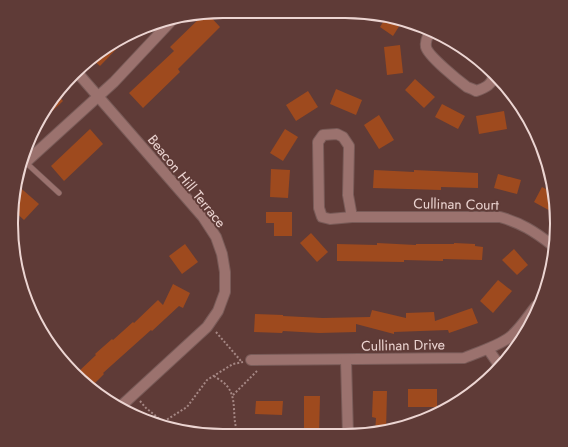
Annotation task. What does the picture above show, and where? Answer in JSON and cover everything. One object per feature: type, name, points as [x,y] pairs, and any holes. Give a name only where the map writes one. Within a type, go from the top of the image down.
[{"type":"street","points":[[30,155],[114,82],[165,26]]},
{"type":"street","points":[[427,36],[426,47],[429,54],[468,87],[476,91],[485,88],[491,83],[492,80]]},
{"type":"street","name":"Beacon Hill Terrace","points":[[80,76],[203,217],[216,237],[222,254],[225,272],[225,292],[218,311],[207,327],[124,403]]},
{"type":"street","name":"Cullinan Court","points":[[352,217],[348,195],[349,146],[343,137],[337,134],[323,135],[318,142],[319,208],[322,217],[330,220],[352,217],[500,217],[514,221],[536,233],[549,243]]},
{"type":"street","name":"Cullinan Drive","points":[[246,361],[464,358],[509,337],[520,328],[524,322]]},
{"type":"street","points":[[488,348],[497,361]]},
{"type":"street","points":[[346,360],[348,429]]},
{"type":"lane","points":[[27,163],[59,193]]},
{"type":"path","points":[[208,324],[246,361]]},
{"type":"path","points":[[233,395],[268,360]]},
{"type":"path","points":[[165,420],[187,407],[207,380],[233,364],[246,361]]},
{"type":"path","points":[[214,376],[227,385],[233,395],[236,429]]},
{"type":"path","points":[[134,394],[146,408],[158,418]]},
{"type":"building","points":[[212,18],[220,27],[178,69],[180,72],[143,108],[129,93],[174,51],[170,47],[198,20]]},
{"type":"building","points":[[383,22],[400,25],[393,36],[380,27]]},
{"type":"building","points":[[400,45],[403,73],[387,75],[384,47]]},
{"type":"building","points":[[117,48],[100,66],[96,62]]},
{"type":"building","points":[[415,79],[435,97],[424,108],[405,90]]},
{"type":"building","points":[[336,89],[362,100],[356,115],[330,104]]},
{"type":"building","points":[[308,91],[318,107],[296,121],[286,105]]},
{"type":"building","points":[[60,98],[63,101],[51,112]]},
{"type":"building","points":[[442,104],[465,116],[458,129],[435,117]]},
{"type":"building","points":[[504,111],[507,129],[479,134],[476,116]]},
{"type":"building","points":[[379,115],[394,140],[379,149],[364,125]]},
{"type":"building","points":[[90,129],[103,144],[64,181],[51,166]]},
{"type":"building","points":[[285,129],[298,137],[283,161],[270,153]]},
{"type":"building","points":[[271,169],[290,170],[288,198],[270,197]]},
{"type":"building","points":[[374,170],[478,173],[478,188],[441,187],[441,190],[373,188]]},
{"type":"building","points":[[498,174],[521,180],[517,194],[494,188]]},
{"type":"building","points":[[542,187],[547,190],[550,211],[534,202]]},
{"type":"building","points":[[21,189],[39,204],[24,220],[18,215]]},
{"type":"building","points":[[266,212],[292,212],[292,236],[274,236],[274,223],[266,223]]},
{"type":"building","points":[[311,233],[328,252],[317,262],[300,243]]},
{"type":"building","points":[[377,243],[416,245],[454,243],[475,244],[475,246],[483,247],[482,260],[404,260],[404,262],[337,261],[337,244],[377,245]]},
{"type":"building","points":[[185,244],[198,262],[182,274],[169,256]]},
{"type":"building","points":[[514,249],[528,265],[517,275],[502,260]]},
{"type":"building","points":[[498,280],[512,291],[493,313],[480,301]]},
{"type":"building","points":[[173,284],[190,293],[183,308],[179,306],[103,373],[104,374],[94,384],[80,370],[96,355],[95,354],[133,322],[134,323],[158,300],[163,305]]},
{"type":"building","points":[[472,308],[478,323],[449,333],[448,330],[394,332],[394,334],[356,324],[356,332],[254,332],[255,314],[323,318],[370,317],[372,310],[406,318],[406,313],[434,312],[435,321]]},
{"type":"building","points":[[408,389],[437,389],[437,407],[408,407]]},
{"type":"building","points":[[373,391],[387,391],[386,425],[375,426],[376,418],[372,417]]},
{"type":"building","points":[[304,396],[320,396],[319,429],[304,429]]},
{"type":"building","points":[[256,401],[283,401],[282,415],[255,414]]}]
